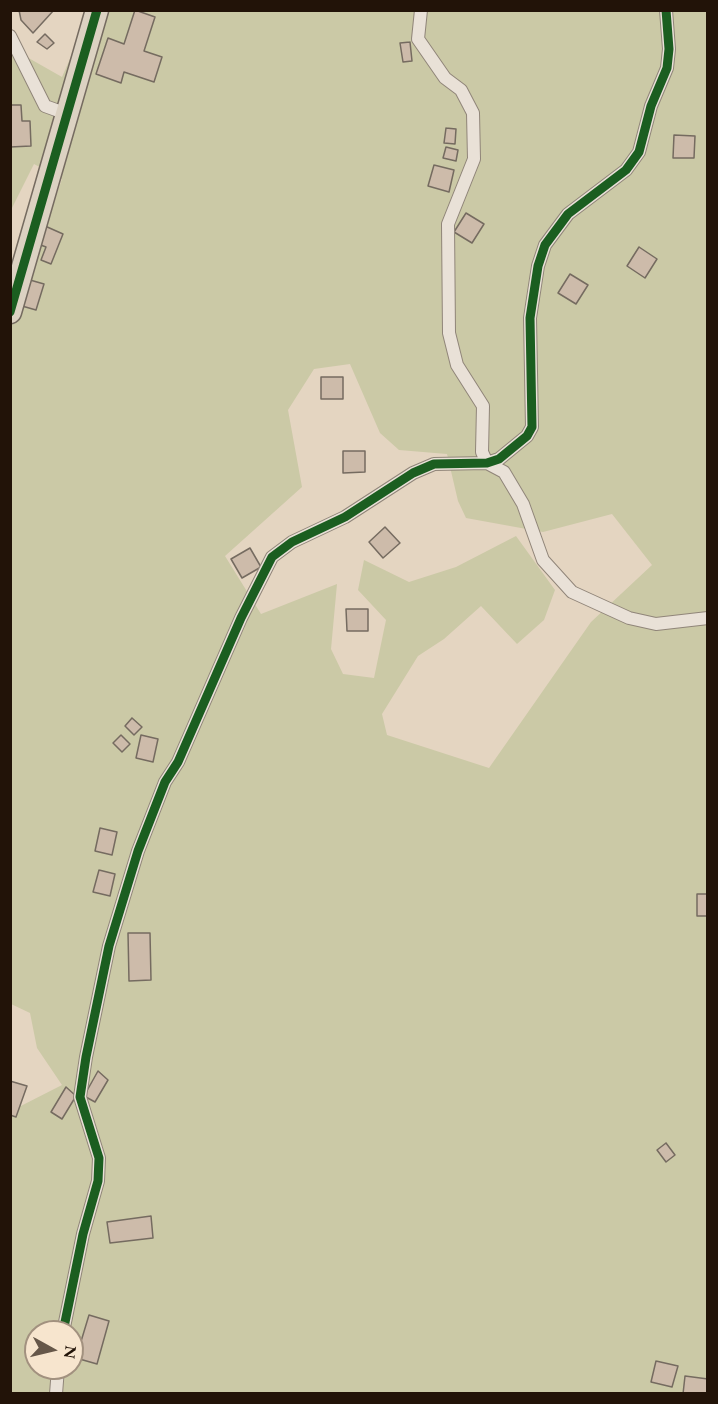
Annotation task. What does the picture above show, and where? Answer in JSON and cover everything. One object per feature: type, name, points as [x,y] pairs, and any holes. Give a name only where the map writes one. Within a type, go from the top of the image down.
[{"type":"highway","points":[[10,312],[97,10]]},
{"type":"street","points":[[421,10],[418,39],[445,78],[460,90],[473,113],[474,159],[448,224],[449,333],[457,365],[483,406],[482,452],[487,463],[504,472],[523,504],[543,560],[572,592],[629,618],[656,624],[708,618]]},
{"type":"street","points":[[65,1320],[83,1234],[98,1181],[99,1158],[80,1097],[108,946],[138,851],[165,782],[178,762],[240,618],[272,557],[292,542],[345,518],[413,473],[434,464],[487,463],[499,459],[518,445],[532,427],[530,328],[538,266],[545,245],[568,214],[626,170],[639,152],[644,140],[651,106],[667,68],[669,49],[666,10]]},
{"type":"street","points":[[10,36],[45,106],[67,114]]},
{"type":"shaded area","points":[[91,11],[707,11],[707,1393],[11,1393],[11,1111],[62,1085],[37,1048],[30,1013],[11,1004],[10,328],[62,179],[34,164],[11,210],[11,48],[62,77]],"holes":[[[350,364],[380,433],[399,450],[447,454],[458,501],[466,518],[543,532],[612,514],[652,565],[591,622],[489,768],[387,735],[382,714],[418,656],[444,639],[481,606],[517,644],[544,620],[555,590],[516,536],[456,567],[409,582],[364,560],[358,590],[386,620],[374,678],[343,674],[331,649],[337,584],[261,614],[225,556],[302,487],[288,410],[314,369]]]},
{"type":"building","points":[[19,10],[54,10],[33,33],[21,20]]},
{"type":"building","points":[[135,10],[155,17],[144,51],[162,57],[154,82],[124,72],[121,83],[96,74],[108,38],[124,44]]},
{"type":"building","points":[[45,34],[54,43],[47,49],[37,42]]},
{"type":"building","points":[[410,42],[412,61],[403,62],[400,43]]},
{"type":"building","points":[[10,105],[21,105],[22,121],[30,121],[31,146],[10,147]]},
{"type":"building","points":[[446,128],[456,129],[455,144],[444,143]]},
{"type":"building","points":[[674,135],[695,136],[694,158],[673,158]]},
{"type":"building","points":[[446,147],[458,150],[456,161],[443,158]]},
{"type":"building","points":[[434,165],[454,170],[449,192],[428,186]]},
{"type":"building","points":[[466,213],[484,224],[472,243],[454,232]]},
{"type":"building","points":[[45,226],[63,234],[51,264],[41,260],[46,247],[38,244]]},
{"type":"building","points":[[639,247],[657,259],[645,278],[627,266]]},
{"type":"building","points":[[570,274],[588,285],[576,304],[558,293]]},
{"type":"building","points":[[30,280],[44,284],[36,310],[22,306]]},
{"type":"building","points":[[321,377],[343,377],[343,399],[321,399]]},
{"type":"building","points":[[343,451],[365,451],[365,472],[343,473]]},
{"type":"building","points":[[385,527],[400,543],[383,558],[369,542]]},
{"type":"building","points":[[250,548],[261,567],[242,578],[231,559]]},
{"type":"building","points":[[346,609],[368,609],[368,631],[347,631]]},
{"type":"building","points":[[132,718],[142,727],[134,735],[125,726]]},
{"type":"building","points":[[121,735],[130,744],[122,752],[113,743]]},
{"type":"building","points":[[141,735],[158,739],[153,762],[136,758]]},
{"type":"building","points":[[100,828],[117,832],[112,855],[95,851]]},
{"type":"building","points":[[99,870],[115,874],[110,896],[93,892]]},
{"type":"building","points":[[697,894],[708,894],[708,916],[697,916]]},
{"type":"building","points":[[128,933],[150,933],[151,980],[129,981]]},
{"type":"building","points":[[98,1071],[108,1080],[95,1102],[84,1096]]},
{"type":"building","points":[[10,1081],[27,1086],[16,1117],[10,1115]]},
{"type":"building","points":[[66,1087],[76,1096],[62,1119],[51,1112]]},
{"type":"building","points":[[666,1143],[675,1155],[666,1162],[657,1150]]},
{"type":"building","points":[[151,1216],[153,1238],[110,1243],[107,1222]]},
{"type":"building","points":[[89,1315],[109,1321],[97,1364],[84,1360],[84,1332]]},
{"type":"building","points":[[656,1361],[678,1366],[672,1387],[651,1382]]},
{"type":"building","points":[[685,1376],[708,1379],[708,1394],[683,1394]]},
{"type":"cycle path","points":[[10,312],[97,10]]},
{"type":"cycle path","points":[[65,1320],[83,1234],[98,1181],[99,1158],[80,1097],[86,1057],[109,946],[138,851],[165,782],[178,762],[241,618],[272,557],[292,542],[345,517],[413,473],[434,464],[487,463],[499,459],[527,436],[532,427],[530,318],[538,266],[545,245],[568,214],[626,170],[639,152],[651,106],[667,68],[669,49],[666,10]]}]
